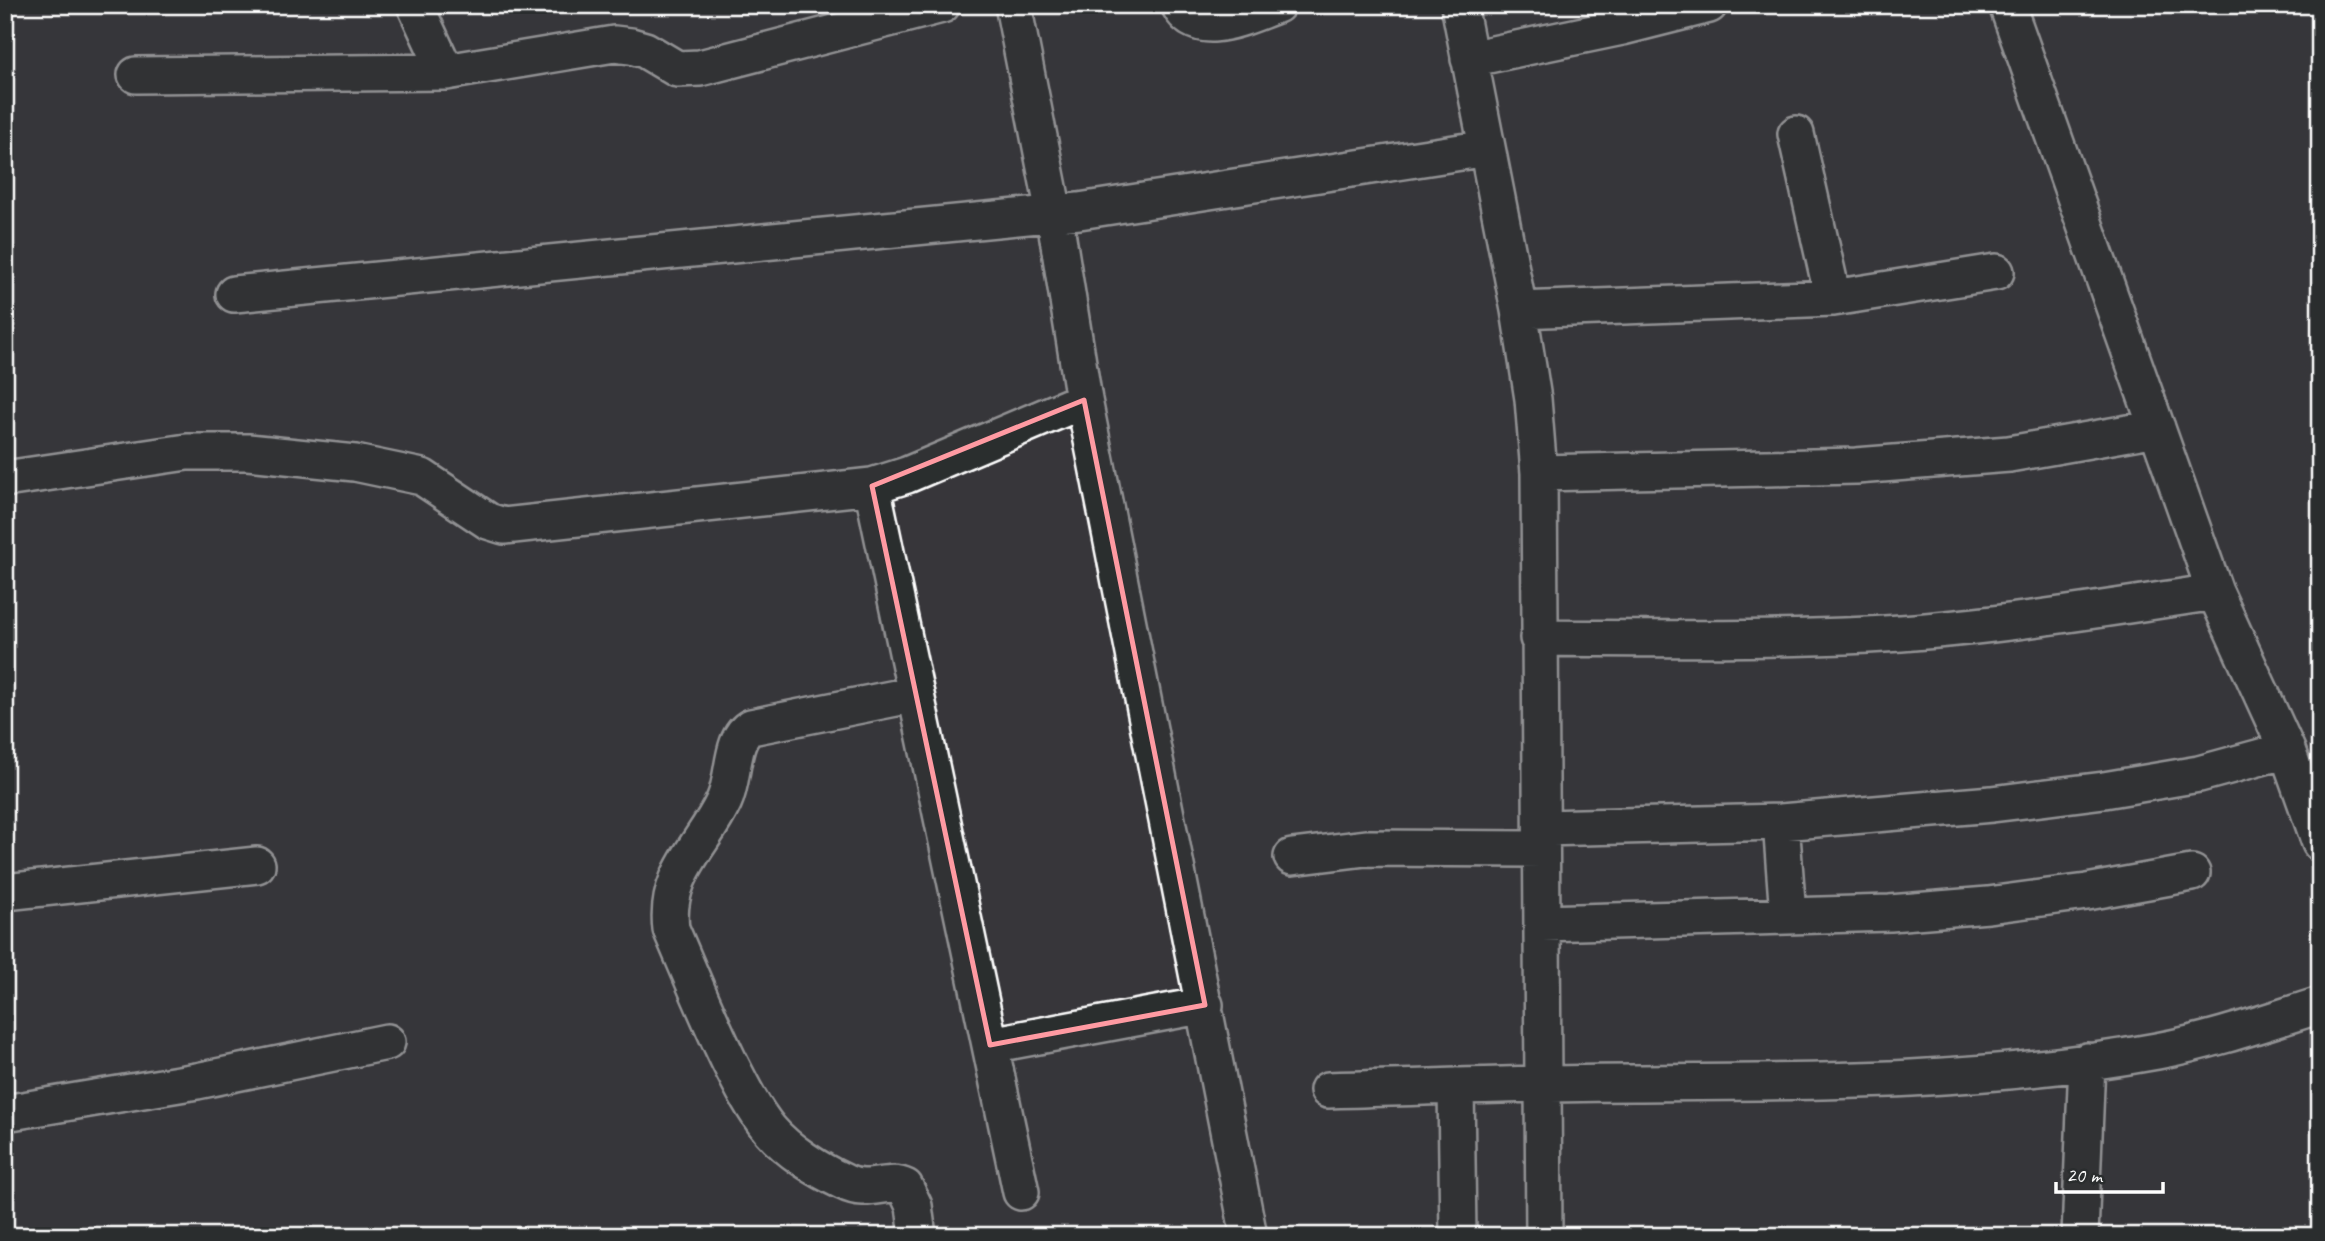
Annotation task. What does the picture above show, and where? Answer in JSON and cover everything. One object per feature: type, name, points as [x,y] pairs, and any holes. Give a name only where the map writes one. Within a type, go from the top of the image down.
[{"type":"street","points":[[415,5],[446,72]]},
{"type":"street","points":[[136,75],[446,72],[614,44],[645,50],[677,69],[700,68],[942,5]]},
{"type":"street","points":[[1013,5],[1054,213],[1084,400],[1249,1236]]},
{"type":"street","points":[[1179,5],[1184,14],[1194,22],[1208,25],[1277,5]]},
{"type":"street","points":[[1459,5],[1519,310],[1533,399],[1539,473],[1544,1236]]},
{"type":"street","points":[[1469,59],[1622,27],[1709,5]]},
{"type":"street","points":[[2007,5],[2216,592],[2287,750],[2320,844]]},
{"type":"street","points":[[1796,134],[1833,298]]},
{"type":"street","points":[[234,294],[1054,213],[1487,148]]},
{"type":"street","points":[[1519,310],[1833,298],[1996,272]]},
{"type":"street","points":[[5,479],[187,452],[248,452],[355,463],[422,477],[488,521],[504,526],[872,486],[907,475],[1084,400]]},
{"type":"street","points":[[1539,473],[1856,467],[2009,453],[2157,428]]},
{"type":"street","points":[[872,486],[1021,1192]]},
{"type":"street","points":[[1538,638],[1726,640],[1870,635],[2018,622],[2216,592]]},
{"type":"street","points":[[916,694],[751,727],[743,732],[736,747],[730,788],[723,804],[683,867],[675,884],[669,913],[671,929],[710,1023],[749,1100],[772,1132],[808,1162],[845,1183],[869,1189],[896,1184],[905,1187],[914,1206],[918,1236]]},
{"type":"street","points":[[1292,857],[1366,848],[1542,839],[1992,804],[2104,790],[2199,774],[2287,750]]},
{"type":"street","points":[[1781,822],[1788,915]]},
{"type":"street","points":[[5,892],[257,865]]},
{"type":"street","points":[[1542,923],[1890,913],[1989,905],[2087,892],[2192,873]]},
{"type":"street","points":[[990,1045],[1205,1005]]},
{"type":"street","points":[[1328,1090],[1543,1083],[1888,1080],[1967,1076],[2158,1051],[2320,1005]]},
{"type":"street","points":[[5,1113],[197,1081],[387,1042]]},
{"type":"street","points":[[2080,1236],[2087,1061]]},
{"type":"street","points":[[1456,1086],[1458,1236]]},
{"type":"highlighted area","points":[[1084,400],[1205,1005],[990,1045],[872,486]]}]
